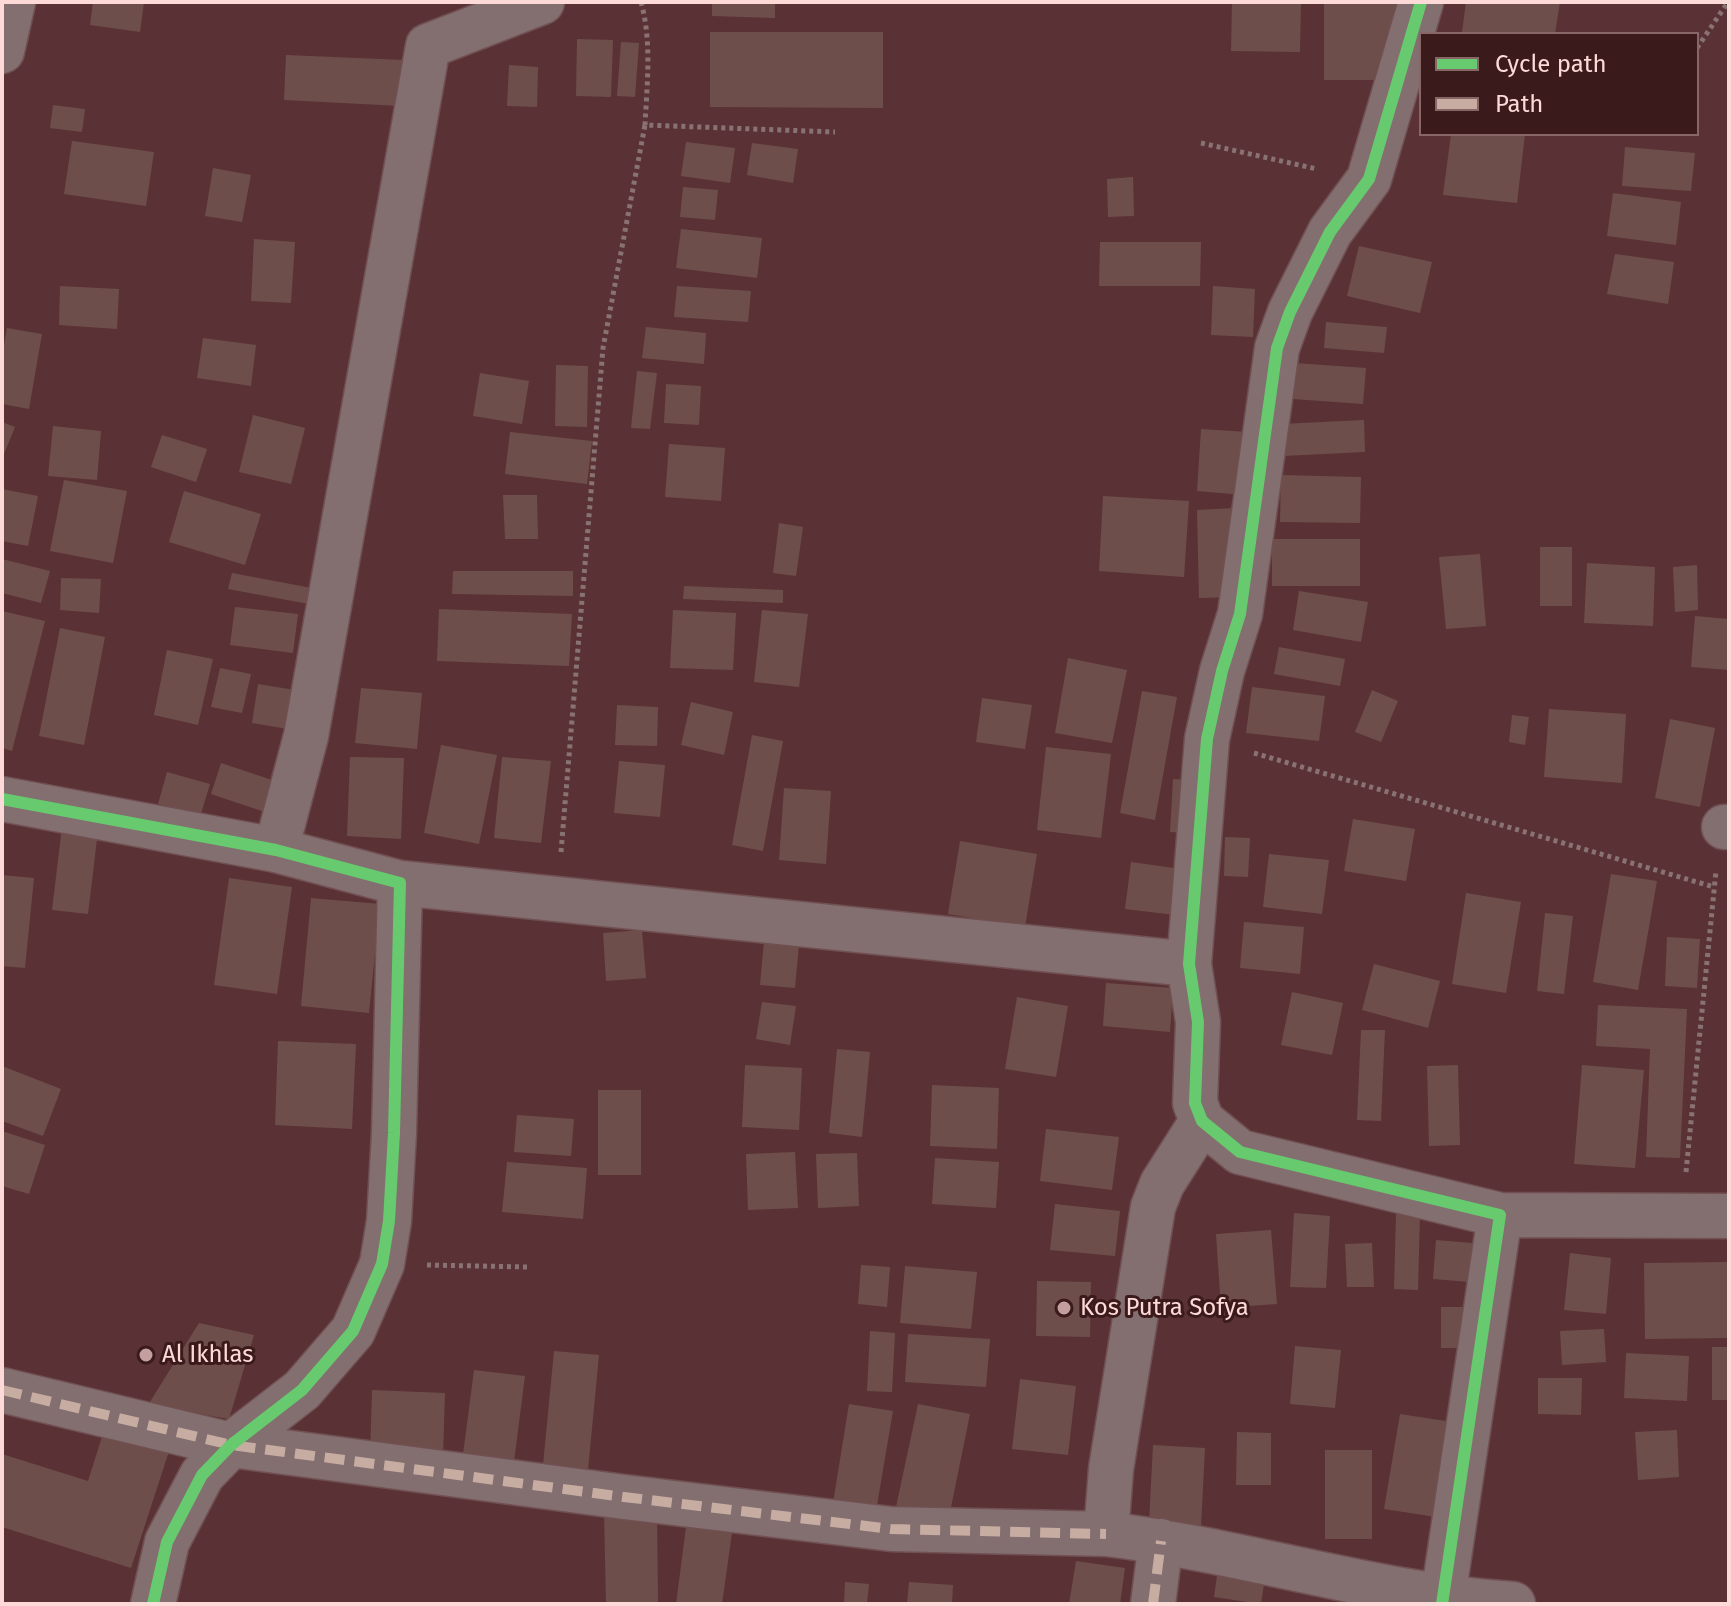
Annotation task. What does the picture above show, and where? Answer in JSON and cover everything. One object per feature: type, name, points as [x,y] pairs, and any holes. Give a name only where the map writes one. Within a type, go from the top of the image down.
[{"type":"street","points":[[276,850],[306,736],[428,46],[542,2]]},
{"type":"street","points":[[1421,2],[1369,179],[1330,232],[1290,312],[1277,348],[1240,614],[1222,671],[1207,739],[1189,964],[1198,1022],[1195,1103],[1202,1121],[1240,1152],[1500,1215],[1729,1216]]},
{"type":"street","points":[[2,799],[276,850],[400,883],[1189,964]]},
{"type":"street","points":[[153,1604],[167,1542],[202,1475],[231,1445],[302,1390],[353,1331],[382,1264],[389,1221],[394,1133],[400,883]]},
{"type":"street","points":[[1106,1534],[1111,1469],[1153,1207],[1162,1184],[1202,1121]]},
{"type":"street","points":[[1442,1602],[1500,1215]]},
{"type":"street","points":[[2,1390],[231,1445],[891,1529],[1106,1534],[1161,1541],[1442,1602],[1513,1604]]},
{"type":"street","points":[[1153,1604],[1161,1541]]},
{"type":"path","points":[[557,901],[603,348],[645,125],[648,69],[646,19],[641,2]]},
{"type":"path","points":[[1699,45],[1728,2]]},
{"type":"path","points":[[645,125],[835,132]]},
{"type":"path","points":[[1201,143],[1369,179]]},
{"type":"path","points":[[1207,739],[1714,887]]},
{"type":"path","points":[[1681,1216],[1714,887],[1727,827]]},
{"type":"path","points":[[382,1264],[529,1267]]},
{"type":"building","points":[[93,2],[144,2],[140,32],[90,25]]},
{"type":"building","points":[[712,2],[775,2],[775,18],[712,16]]},
{"type":"building","points":[[1232,2],[1301,2],[1300,52],[1231,51]]},
{"type":"building","points":[[1324,2],[1397,2],[1397,80],[1324,80]]},
{"type":"building","points":[[1466,2],[1560,2],[1555,32],[1462,32]]},
{"type":"building","points":[[710,32],[883,32],[883,108],[710,107]]},
{"type":"building","points":[[577,39],[613,40],[611,97],[576,96]]},
{"type":"building","points":[[621,42],[639,43],[635,97],[617,96]]},
{"type":"building","points":[[286,55],[404,60],[401,106],[284,100]]},
{"type":"building","points":[[509,65],[538,67],[537,107],[507,106]]},
{"type":"building","points":[[53,105],[85,109],[82,132],[50,128]]},
{"type":"building","points":[[1451,136],[1525,136],[1517,203],[1443,195]]},
{"type":"building","points":[[72,141],[154,152],[146,206],[64,194]]},
{"type":"building","points":[[686,142],[735,148],[730,183],[681,176]]},
{"type":"building","points":[[752,143],[798,149],[793,183],[747,175]]},
{"type":"building","points":[[1625,147],[1695,153],[1691,191],[1622,186]]},
{"type":"building","points":[[213,168],[251,175],[242,222],[205,216]]},
{"type":"building","points":[[1133,177],[1134,216],[1108,217],[1107,179]]},
{"type":"building","points":[[683,187],[718,190],[715,220],[680,217]]},
{"type":"building","points":[[1613,193],[1681,202],[1676,245],[1607,236]]},
{"type":"building","points":[[681,229],[762,238],[757,278],[676,268]]},
{"type":"building","points":[[254,239],[295,242],[291,303],[251,301]]},
{"type":"building","points":[[1100,242],[1201,242],[1200,286],[1099,286]]},
{"type":"building","points":[[1359,246],[1432,262],[1420,313],[1347,296]]},
{"type":"building","points":[[1615,254],[1674,262],[1668,304],[1607,294]]},
{"type":"building","points":[[60,286],[119,289],[117,329],[59,325]]},
{"type":"building","points":[[677,286],[751,291],[748,322],[674,317]]},
{"type":"building","points":[[1213,286],[1255,289],[1253,337],[1211,335]]},
{"type":"building","points":[[1326,322],[1387,327],[1384,353],[1324,348]]},
{"type":"building","points":[[646,327],[706,333],[704,364],[642,358]]},
{"type":"building","points":[[7,328],[42,334],[29,409],[2,404],[2,356]]},
{"type":"building","points":[[203,338],[256,345],[251,386],[197,378]]},
{"type":"building","points":[[1295,363],[1366,368],[1363,404],[1293,399]]},
{"type":"building","points":[[556,365],[588,366],[587,427],[555,426]]},
{"type":"building","points":[[637,371],[657,373],[650,429],[631,428]]},
{"type":"building","points":[[480,373],[529,381],[522,424],[473,416]]},
{"type":"building","points":[[666,384],[701,386],[699,425],[664,423]]},
{"type":"building","points":[[253,415],[305,428],[291,484],[239,472]]},
{"type":"building","points":[[1364,420],[1365,452],[1283,456],[1281,424]]},
{"type":"building","points":[[2,422],[15,427],[2,459]]},
{"type":"building","points":[[53,426],[101,431],[97,480],[48,476]]},
{"type":"building","points":[[1201,429],[1248,432],[1244,495],[1197,491]]},
{"type":"building","points":[[510,432],[592,441],[587,484],[505,474]]},
{"type":"building","points":[[162,435],[207,449],[196,482],[151,467]]},
{"type":"building","points":[[669,444],[725,448],[721,501],[665,497]]},
{"type":"building","points":[[1281,475],[1361,477],[1360,523],[1280,522]]},
{"type":"building","points":[[64,480],[127,491],[113,563],[50,551]]},
{"type":"building","points":[[2,489],[38,496],[28,546],[2,541]]},
{"type":"building","points":[[184,491],[261,514],[245,565],[169,542]]},
{"type":"building","points":[[503,495],[537,495],[538,539],[505,539]]},
{"type":"building","points":[[1103,496],[1189,501],[1184,577],[1099,571]]},
{"type":"building","points":[[1236,508],[1238,597],[1199,598],[1197,510]]},
{"type":"building","points":[[779,523],[803,527],[796,576],[773,573]]},
{"type":"building","points":[[1272,539],[1360,539],[1360,586],[1272,586]]},
{"type":"building","points":[[1540,547],[1572,547],[1572,606],[1540,606]]},
{"type":"building","points":[[1480,554],[1486,626],[1446,629],[1439,557]]},
{"type":"building","points":[[2,559],[50,571],[41,603],[2,593]]},
{"type":"building","points":[[1587,563],[1655,567],[1653,626],[1584,623]]},
{"type":"building","points":[[1697,565],[1698,610],[1675,612],[1673,567]]},
{"type":"building","points":[[453,571],[573,571],[573,596],[452,594]]},
{"type":"building","points":[[232,573],[317,589],[314,605],[228,589]]},
{"type":"building","points":[[61,578],[101,579],[99,613],[60,610]]},
{"type":"building","points":[[684,586],[783,590],[783,603],[683,599]]},
{"type":"building","points":[[1299,591],[1368,602],[1361,642],[1293,630]]},
{"type":"building","points":[[235,607],[298,614],[293,653],[230,645]]},
{"type":"building","points":[[439,609],[572,614],[569,666],[437,661]]},
{"type":"building","points":[[673,610],[736,613],[733,670],[670,668]]},
{"type":"building","points":[[762,610],[808,614],[799,687],[754,682]]},
{"type":"building","points":[[2,611],[45,621],[12,751],[2,748]]},
{"type":"building","points":[[1695,616],[1729,619],[1729,670],[1691,667]]},
{"type":"building","points":[[60,628],[105,637],[84,745],[39,736]]},
{"type":"building","points":[[1279,647],[1345,659],[1340,686],[1274,674]]},
{"type":"building","points":[[167,650],[213,659],[198,725],[154,715]]},
{"type":"building","points":[[1068,658],[1127,670],[1112,743],[1055,733]]},
{"type":"building","points":[[220,668],[251,674],[242,713],[211,707]]},
{"type":"building","points":[[258,684],[301,691],[294,730],[252,723]]},
{"type":"building","points":[[1252,687],[1325,696],[1319,741],[1246,733]]},
{"type":"building","points":[[361,688],[422,693],[417,749],[355,743]]},
{"type":"building","points":[[1372,690],[1398,701],[1381,742],[1355,732]]},
{"type":"building","points":[[1142,691],[1177,697],[1155,820],[1120,813]]},
{"type":"building","points":[[982,698],[1032,705],[1025,749],[976,742]]},
{"type":"building","points":[[691,702],[733,712],[724,755],[681,745]]},
{"type":"building","points":[[617,705],[658,707],[657,746],[615,745]]},
{"type":"building","points":[[1549,709],[1626,714],[1622,783],[1544,777]]},
{"type":"building","points":[[1512,715],[1529,717],[1525,745],[1509,742]]},
{"type":"building","points":[[1670,719],[1715,728],[1700,807],[1655,798]]},
{"type":"building","points":[[752,735],[783,741],[763,851],[732,845]]},
{"type":"building","points":[[441,745],[497,755],[479,844],[424,833]]},
{"type":"building","points":[[1046,747],[1111,754],[1101,838],[1037,830]]},
{"type":"building","points":[[350,757],[404,758],[401,839],[347,836]]},
{"type":"building","points":[[502,757],[551,761],[541,843],[494,838]]},
{"type":"building","points":[[619,761],[665,765],[660,817],[614,813]]},
{"type":"building","points":[[221,763],[275,781],[265,812],[211,794]]},
{"type":"building","points":[[167,772],[210,784],[200,817],[158,804]]},
{"type":"building","points":[[1173,779],[1193,780],[1190,833],[1170,832]]},
{"type":"building","points":[[784,788],[831,791],[826,864],[779,860]]},
{"type":"building","points":[[1353,819],[1415,829],[1406,881],[1344,871]]},
{"type":"building","points":[[62,827],[98,831],[88,914],[52,910]]},
{"type":"building","points":[[1225,837],[1250,838],[1248,877],[1224,876]]},
{"type":"building","points":[[960,841],[1037,854],[1025,927],[948,914]]},
{"type":"building","points":[[1269,854],[1329,860],[1322,914],[1263,907]]},
{"type":"building","points":[[1131,862],[1181,869],[1175,915],[1125,909]]},
{"type":"building","points":[[1611,874],[1657,881],[1638,990],[1593,982]]},
{"type":"building","points":[[2,875],[34,878],[25,968],[2,966]]},
{"type":"building","points":[[229,878],[292,887],[277,994],[214,985]]},
{"type":"building","points":[[1466,893],[1521,902],[1506,993],[1452,984]]},
{"type":"building","points":[[311,898],[380,904],[369,1013],[301,1006]]},
{"type":"building","points":[[1545,913],[1573,916],[1564,994],[1537,991]]},
{"type":"building","points":[[1244,922],[1304,927],[1300,974],[1240,968]]},
{"type":"building","points":[[642,930],[646,978],[606,981],[603,933]]},
{"type":"building","points":[[1667,937],[1700,939],[1697,988],[1665,986]]},
{"type":"building","points":[[764,941],[799,944],[795,988],[760,985]]},
{"type":"building","points":[[1374,964],[1440,981],[1428,1028],[1362,1010]]},
{"type":"building","points":[[1106,983],[1173,988],[1170,1032],[1103,1026]]},
{"type":"building","points":[[1292,992],[1343,1003],[1332,1055],[1281,1045]]},
{"type":"building","points":[[1017,997],[1068,1006],[1056,1077],[1005,1069]]},
{"type":"building","points":[[762,1002],[796,1006],[790,1045],[756,1039]]},
{"type":"building","points":[[1598,1005],[1687,1009],[1680,1158],[1646,1157],[1650,1049],[1596,1046]]},
{"type":"building","points":[[1361,1030],[1385,1030],[1381,1121],[1357,1120]]},
{"type":"building","points":[[278,1041],[356,1044],[352,1129],[275,1125]]},
{"type":"building","points":[[837,1049],[870,1052],[862,1137],[829,1133]]},
{"type":"building","points":[[745,1065],[802,1068],[799,1130],[742,1127]]},
{"type":"building","points":[[1458,1065],[1460,1145],[1429,1146],[1427,1066]]},
{"type":"building","points":[[1582,1065],[1644,1070],[1635,1168],[1574,1164]]},
{"type":"building","points":[[2,1066],[61,1089],[43,1136],[2,1121]]},
{"type":"building","points":[[932,1085],[999,1088],[997,1149],[930,1146]]},
{"type":"building","points":[[598,1090],[641,1090],[641,1175],[598,1175]]},
{"type":"building","points":[[517,1115],[574,1119],[571,1156],[514,1152]]},
{"type":"building","points":[[1046,1129],[1119,1137],[1112,1190],[1040,1181]]},
{"type":"building","points":[[2,1131],[45,1145],[29,1194],[2,1186]]},
{"type":"building","points":[[795,1152],[798,1208],[748,1210],[746,1154]]},
{"type":"building","points":[[857,1153],[859,1206],[818,1208],[816,1154]]},
{"type":"building","points":[[935,1158],[999,1162],[996,1208],[932,1204]]},
{"type":"building","points":[[507,1162],[587,1168],[583,1219],[502,1212]]},
{"type":"building","points":[[1055,1204],[1120,1211],[1115,1256],[1050,1250]]},
{"type":"building","points":[[1396,1212],[1420,1213],[1418,1290],[1394,1289]]},
{"type":"building","points":[[1294,1213],[1330,1216],[1326,1288],[1290,1287]]},
{"type":"building","points":[[1271,1230],[1277,1304],[1221,1308],[1216,1234]]},
{"type":"building","points":[[1436,1240],[1484,1244],[1481,1283],[1433,1279]]},
{"type":"building","points":[[1372,1243],[1374,1287],[1347,1287],[1345,1244]]},
{"type":"building","points":[[1570,1253],[1611,1258],[1606,1314],[1564,1310]]},
{"type":"building","points":[[1729,1262],[1729,1338],[1645,1339],[1644,1263]]},
{"type":"building","points":[[861,1265],[890,1267],[887,1307],[858,1304]]},
{"type":"building","points":[[905,1266],[977,1272],[971,1329],[900,1323]]},
{"type":"building","points":[[1037,1281],[1091,1282],[1090,1337],[1036,1336]]},
{"type":"building","points":[[1441,1307],[1472,1307],[1472,1348],[1441,1348]]},
{"type":"building","points":[[199,1323],[254,1335],[229,1419],[148,1405]]},
{"type":"building","points":[[1604,1329],[1606,1362],[1562,1365],[1560,1331]]},
{"type":"building","points":[[870,1331],[895,1333],[892,1392],[867,1391]]},
{"type":"building","points":[[908,1334],[990,1339],[986,1387],[905,1382]]},
{"type":"building","points":[[1295,1346],[1341,1350],[1335,1408],[1290,1404]]},
{"type":"building","points":[[1712,1347],[1729,1347],[1729,1400],[1712,1400]]},
{"type":"building","points":[[554,1351],[599,1355],[588,1470],[543,1465]]},
{"type":"building","points":[[1626,1353],[1689,1356],[1687,1401],[1624,1398]]},
{"type":"building","points":[[474,1370],[525,1376],[512,1477],[461,1470]]},
{"type":"building","points":[[1538,1378],[1582,1378],[1581,1415],[1538,1414]]},
{"type":"building","points":[[1020,1379],[1076,1386],[1068,1455],[1012,1449]]},
{"type":"building","points":[[372,1390],[445,1393],[443,1459],[370,1457]]},
{"type":"building","points":[[849,1404],[893,1411],[875,1517],[832,1509]]},
{"type":"building","points":[[918,1404],[970,1414],[949,1517],[896,1507]]},
{"type":"building","points":[[1400,1414],[1452,1422],[1436,1517],[1384,1509]]},
{"type":"building","points":[[107,1421],[172,1442],[131,1568],[2,1527],[2,1454],[88,1481]]},
{"type":"building","points":[[1677,1430],[1679,1477],[1638,1480],[1635,1432]]},
{"type":"building","points":[[1237,1432],[1271,1433],[1271,1485],[1236,1485]]},
{"type":"building","points":[[1153,1445],[1205,1448],[1201,1526],[1149,1523]]},
{"type":"building","points":[[1325,1450],[1372,1450],[1372,1539],[1325,1539]]},
{"type":"building","points":[[604,1513],[657,1513],[658,1604],[606,1604]]},
{"type":"building","points":[[686,1527],[732,1533],[722,1604],[676,1604]]},
{"type":"building","points":[[1076,1561],[1125,1568],[1120,1604],[1069,1604]]},
{"type":"building","points":[[1218,1569],[1265,1577],[1261,1604],[1214,1597]]},
{"type":"building","points":[[845,1582],[869,1584],[867,1604],[844,1604]]},
{"type":"building","points":[[909,1582],[953,1585],[952,1604],[907,1604]]},
{"type":"marked path","points":[[2,1390],[231,1445],[624,1497],[891,1529],[1106,1534]]},
{"type":"marked path","points":[[1153,1604],[1161,1541]]},
{"type":"cycle path","points":[[1421,2],[1369,179],[1330,232],[1290,312],[1277,348],[1240,614],[1222,671],[1207,739],[1189,964],[1198,1022],[1195,1103],[1202,1121],[1240,1152],[1500,1215],[1442,1604]]},
{"type":"cycle path","points":[[2,799],[276,850],[400,883],[394,1133],[389,1221],[382,1264],[353,1331],[302,1390],[231,1445],[202,1475],[167,1542],[153,1604]]},
{"type":"place","name":"Kos Putra Sofya","points":[[1064,1308]]},
{"type":"place","name":"Al Ikhlas","points":[[146,1355]]}]
